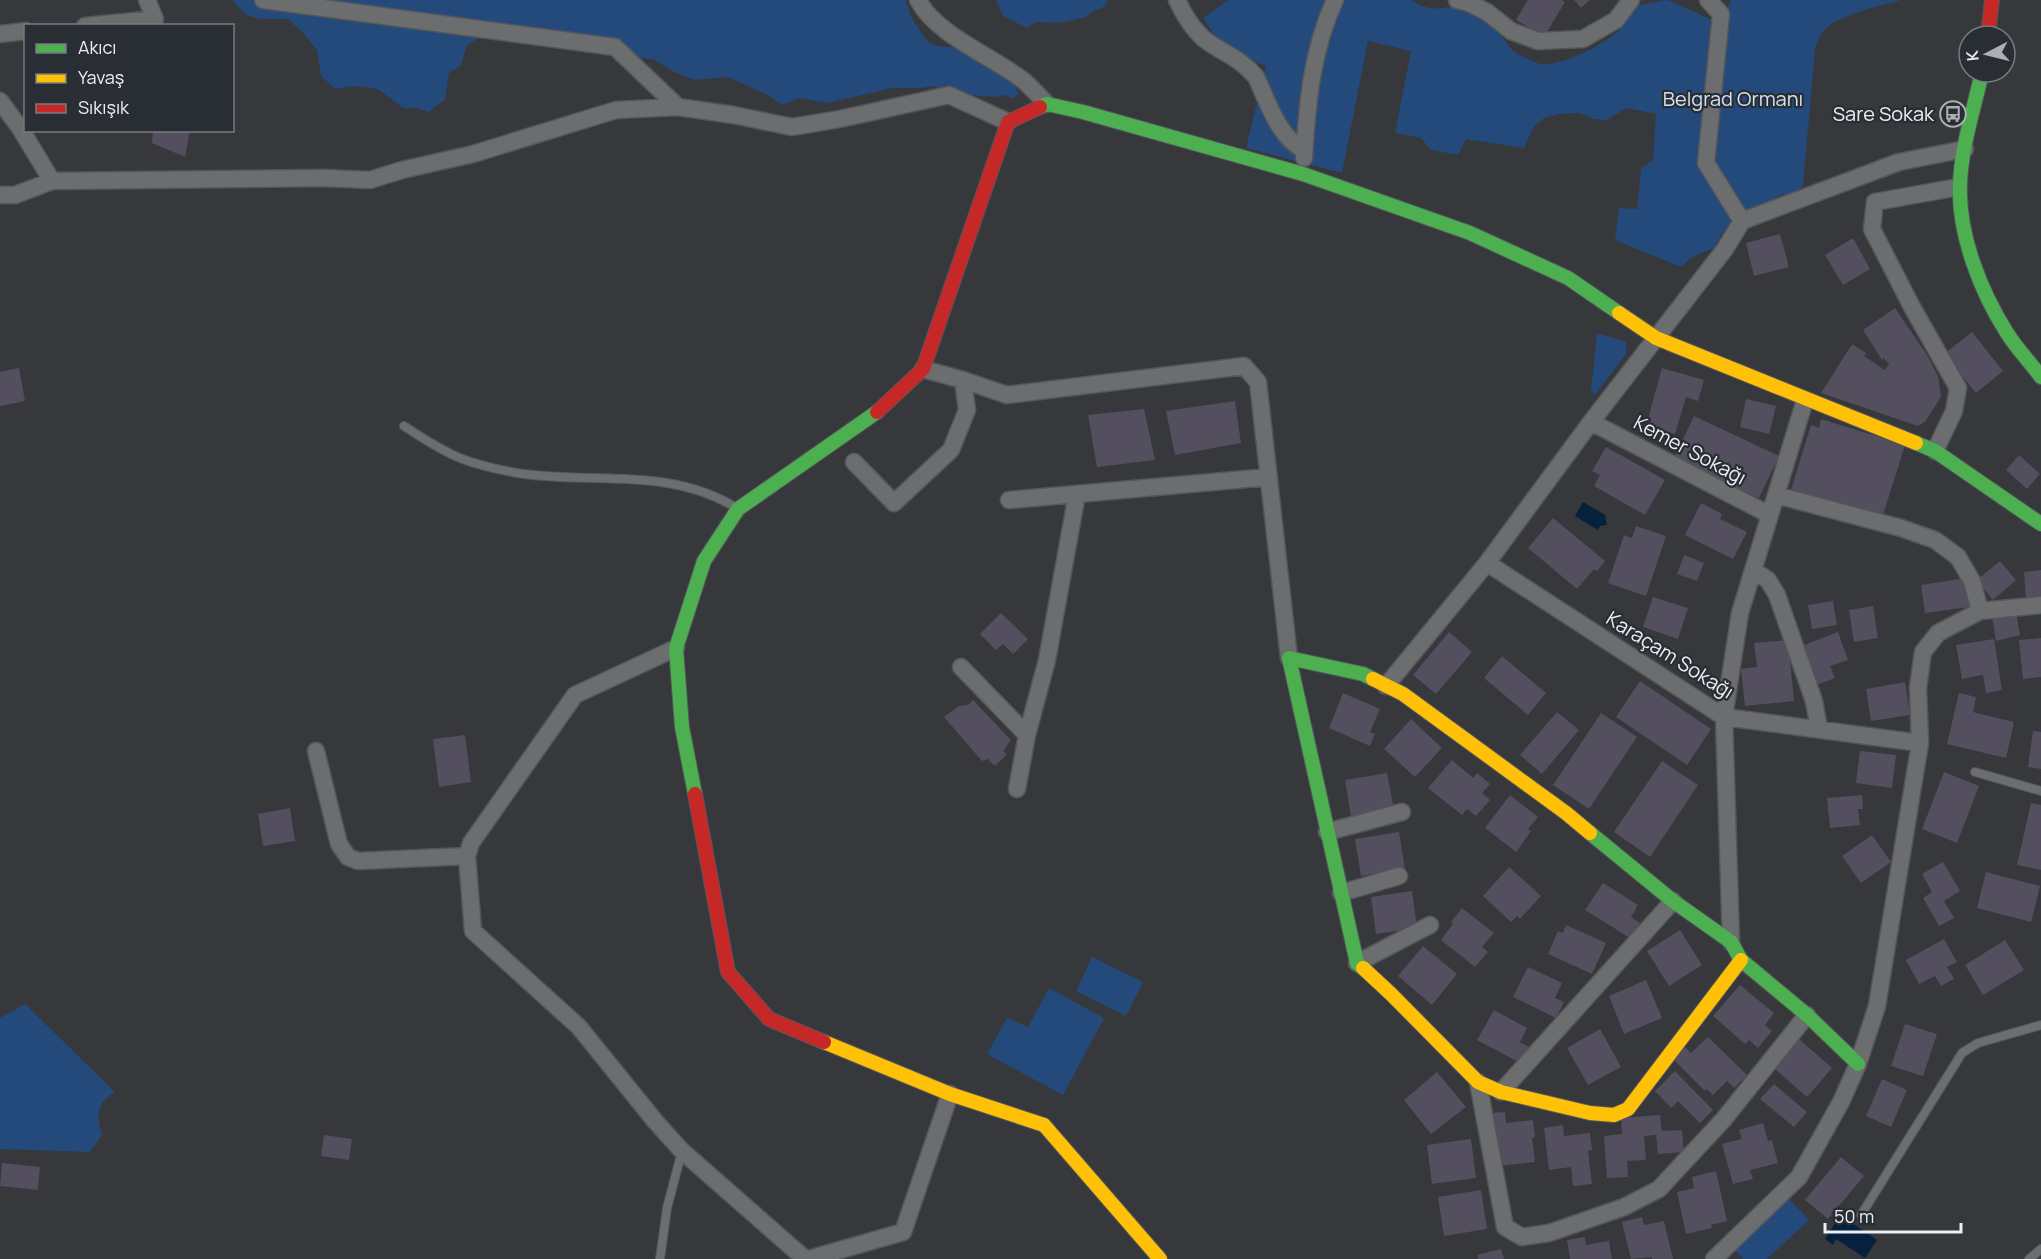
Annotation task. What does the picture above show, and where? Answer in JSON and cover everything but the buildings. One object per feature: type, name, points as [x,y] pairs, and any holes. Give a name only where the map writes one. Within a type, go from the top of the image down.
[{"type":"street","points":[[105,24],[155,19],[147,0]]},
{"type":"street","points":[[263,0],[615,47],[678,106]]},
{"type":"street","points":[[918,0],[922,7],[948,31],[1025,81],[1047,104],[1083,111],[1303,174],[1442,222],[1489,241],[1568,278],[1656,338],[1935,451],[2041,524]]},
{"type":"street","points":[[1177,0],[1184,14],[1201,36],[1210,44],[1237,58],[1250,69],[1284,134],[1304,150]]},
{"type":"street","points":[[1303,174],[1312,75],[1319,41],[1335,0]]},
{"type":"street","points":[[1457,0],[1487,12],[1511,32],[1538,41],[1583,39],[1616,20],[1631,0]]},
{"type":"street","points":[[1708,0],[1721,14],[1706,163],[1742,221]]},
{"type":"street","points":[[1989,24],[1992,0]]},
{"type":"street","points":[[0,34],[24,31]]},
{"type":"street","points":[[1979,84],[1959,187],[1965,230],[1987,296],[2008,334],[2041,377]]},
{"type":"street","points":[[0,195],[15,195],[52,181],[324,178],[370,180],[402,170],[473,154],[616,110],[678,106],[792,127],[949,95],[1008,123]]},
{"type":"street","points":[[0,101],[20,128],[52,181]]},
{"type":"street","points":[[1047,104],[1008,123],[922,369],[874,415],[738,509],[704,561],[676,648],[682,727],[728,972],[769,1019],[950,1094],[1044,1125],[1160,1259]]},
{"type":"street","points":[[1386,686],[1487,563],[1591,422],[1725,249],[1742,221],[1899,162],[1965,149]]},
{"type":"street","points":[[1935,451],[1954,411],[1958,388],[1912,307],[1872,229],[1875,202],[1959,187]]},
{"type":"street","points":[[922,369],[1007,395],[1244,366],[1258,382],[1289,658],[1357,963],[1478,1082],[1501,1092],[1590,1113],[1614,1115],[1628,1109],[1741,960]]},
{"type":"street","points":[[854,462],[894,503],[951,450],[967,410],[963,380]]},
{"type":"street","points":[[1731,942],[1724,717],[1740,613],[1805,400]]},
{"type":"street","name":"Kemer Sokağı","points":[[1591,422],[1770,515]]},
{"type":"street","points":[[1010,500],[1269,477]]},
{"type":"street","points":[[1017,789],[1027,735],[1047,660],[1077,494]]},
{"type":"street","points":[[1776,495],[1901,528],[1935,540],[1958,557],[1972,581],[1980,611]]},
{"type":"street","name":"Karaçam Sokağı","points":[[1487,563],[1724,717],[1920,743]]},
{"type":"street","points":[[1753,570],[1768,580],[1777,595],[1814,701],[1819,729]]},
{"type":"street","points":[[1714,1259],[1799,1177],[1841,1102],[1858,1064],[1877,1006],[1920,743],[1918,688],[1923,652],[1938,633],[1980,611],[2041,604]]},
{"type":"street","points":[[676,648],[575,695],[471,843],[467,855],[473,931],[579,1027],[682,1151],[805,1259]]},
{"type":"street","points":[[1289,658],[1362,674],[1402,694],[1566,813],[1672,901],[1731,942],[1741,960],[1807,1015],[1858,1064]]},
{"type":"street","points":[[961,668],[1027,735]]},
{"type":"street","points":[[316,751],[339,844],[348,857],[358,861],[467,855]]},
{"type":"street","points":[[1327,832],[1402,812]]},
{"type":"street","points":[[1341,893],[1400,876]]},
{"type":"street","points":[[1501,1092],[1672,901]]},
{"type":"street","points":[[1357,963],[1430,925]]},
{"type":"street","points":[[1478,1082],[1505,1227],[1522,1237],[1549,1233],[1624,1207],[1659,1189],[1724,1119],[1807,1015]]},
{"type":"street","points":[[810,1259],[903,1232],[950,1094]]},
{"type":"lane","points":[[404,426],[452,455],[491,467],[543,476],[675,483],[705,492],[738,509]]},
{"type":"lane","points":[[1975,772],[2041,791]]},
{"type":"lane","points":[[1860,1215],[1962,1053],[1978,1043],[2041,1025]]},
{"type":"lane","points":[[660,1259],[667,1208],[682,1151]]},
{"type":"lane","points":[[2029,1259],[2041,1249]]},
{"type":"green space","points":[[232,0],[906,0],[911,17],[927,41],[936,46],[961,48],[1005,74],[1008,80],[1016,86],[1018,94],[1013,99],[1007,95],[996,97],[969,95],[933,86],[893,88],[827,103],[800,98],[782,105],[768,95],[728,77],[695,80],[672,71],[655,60],[484,35],[467,45],[461,65],[449,73],[445,100],[428,112],[417,108],[403,108],[378,89],[353,86],[335,89],[321,76],[317,50],[288,19],[261,19],[246,15]]},
{"type":"green space","points":[[996,0],[1107,0],[1106,5],[1094,10],[1086,17],[1059,23],[1036,22],[1027,28],[1003,16]]},
{"type":"green space","name":"Belgrad Ormanı","points":[[1228,0],[1412,0],[1428,8],[1463,7],[1489,24],[1516,53],[1537,63],[1546,64],[1568,59],[1593,48],[1614,35],[1636,7],[1662,1],[1668,0],[1710,19],[1725,20],[1731,0],[1901,0],[1848,16],[1829,26],[1820,36],[1815,49],[1803,186],[1794,194],[1782,194],[1735,221],[1723,232],[1714,248],[1692,257],[1681,267],[1615,240],[1619,208],[1637,209],[1641,169],[1653,160],[1656,114],[1626,108],[1607,120],[1594,119],[1579,113],[1559,114],[1544,118],[1534,126],[1524,148],[1466,139],[1458,155],[1431,150],[1421,138],[1395,133],[1411,51],[1368,41],[1342,173],[1246,148],[1266,66],[1225,51],[1203,18]]},
{"type":"green space","points":[[1597,333],[1626,342],[1626,354],[1595,395],[1591,392]]},
{"type":"green space","points":[[1092,957],[1143,982],[1126,1016],[1076,991]]},
{"type":"green space","points":[[1049,988],[1104,1018],[1063,1095],[987,1054],[1007,1018],[1028,1027]]},
{"type":"green space","points":[[25,1004],[115,1092],[101,1105],[98,1115],[102,1135],[90,1152],[0,1149],[0,1018]]},
{"type":"green space","points":[[1789,1199],[1809,1220],[1767,1259],[1743,1259],[1734,1249]]},
{"type":"shaded area","points":[[1583,502],[1605,515],[1607,525],[1600,526],[1598,530],[1575,516]]},
{"type":"shaded area","points":[[1840,1215],[1877,1240],[1865,1258],[1836,1239],[1833,1245],[1825,1239]]},
{"type":"traffic: fast","points":[[1979,84],[1965,142],[1961,171],[1960,204],[1967,243],[1980,281],[1997,317],[2041,377]]},
{"type":"traffic: fast","points":[[1040,107],[1047,104],[1083,112],[1303,174],[1470,233],[1568,278],[1619,313]]},
{"type":"traffic: fast","points":[[695,794],[682,727],[676,648],[704,561],[738,509],[877,412]]},
{"type":"traffic: fast","points":[[1916,443],[1935,451],[2041,524]]},
{"type":"traffic: fast","points":[[1363,968],[1357,963],[1289,658],[1363,674],[1373,679]]},
{"type":"traffic: fast","points":[[1590,833],[1673,901],[1731,942],[1741,960],[1807,1015],[1858,1064]]},
{"type":"traffic: slow","points":[[1619,313],[1656,338],[1916,443]]},
{"type":"traffic: slow","points":[[1373,679],[1403,694],[1590,833]]},
{"type":"traffic: slow","points":[[1363,968],[1478,1082],[1501,1092],[1590,1113],[1614,1115],[1628,1109],[1741,960]]},
{"type":"traffic: slow","points":[[824,1042],[950,1094],[1044,1125],[1160,1259]]},
{"type":"traffic: jam","points":[[1989,24],[1992,0]]},
{"type":"traffic: jam","points":[[877,412],[923,369],[1008,122],[1040,107]]},
{"type":"traffic: jam","points":[[695,794],[728,972],[769,1019],[824,1042]]},
{"type":"place","name":"Sare Sokak","points":[[1953,114]]}]
